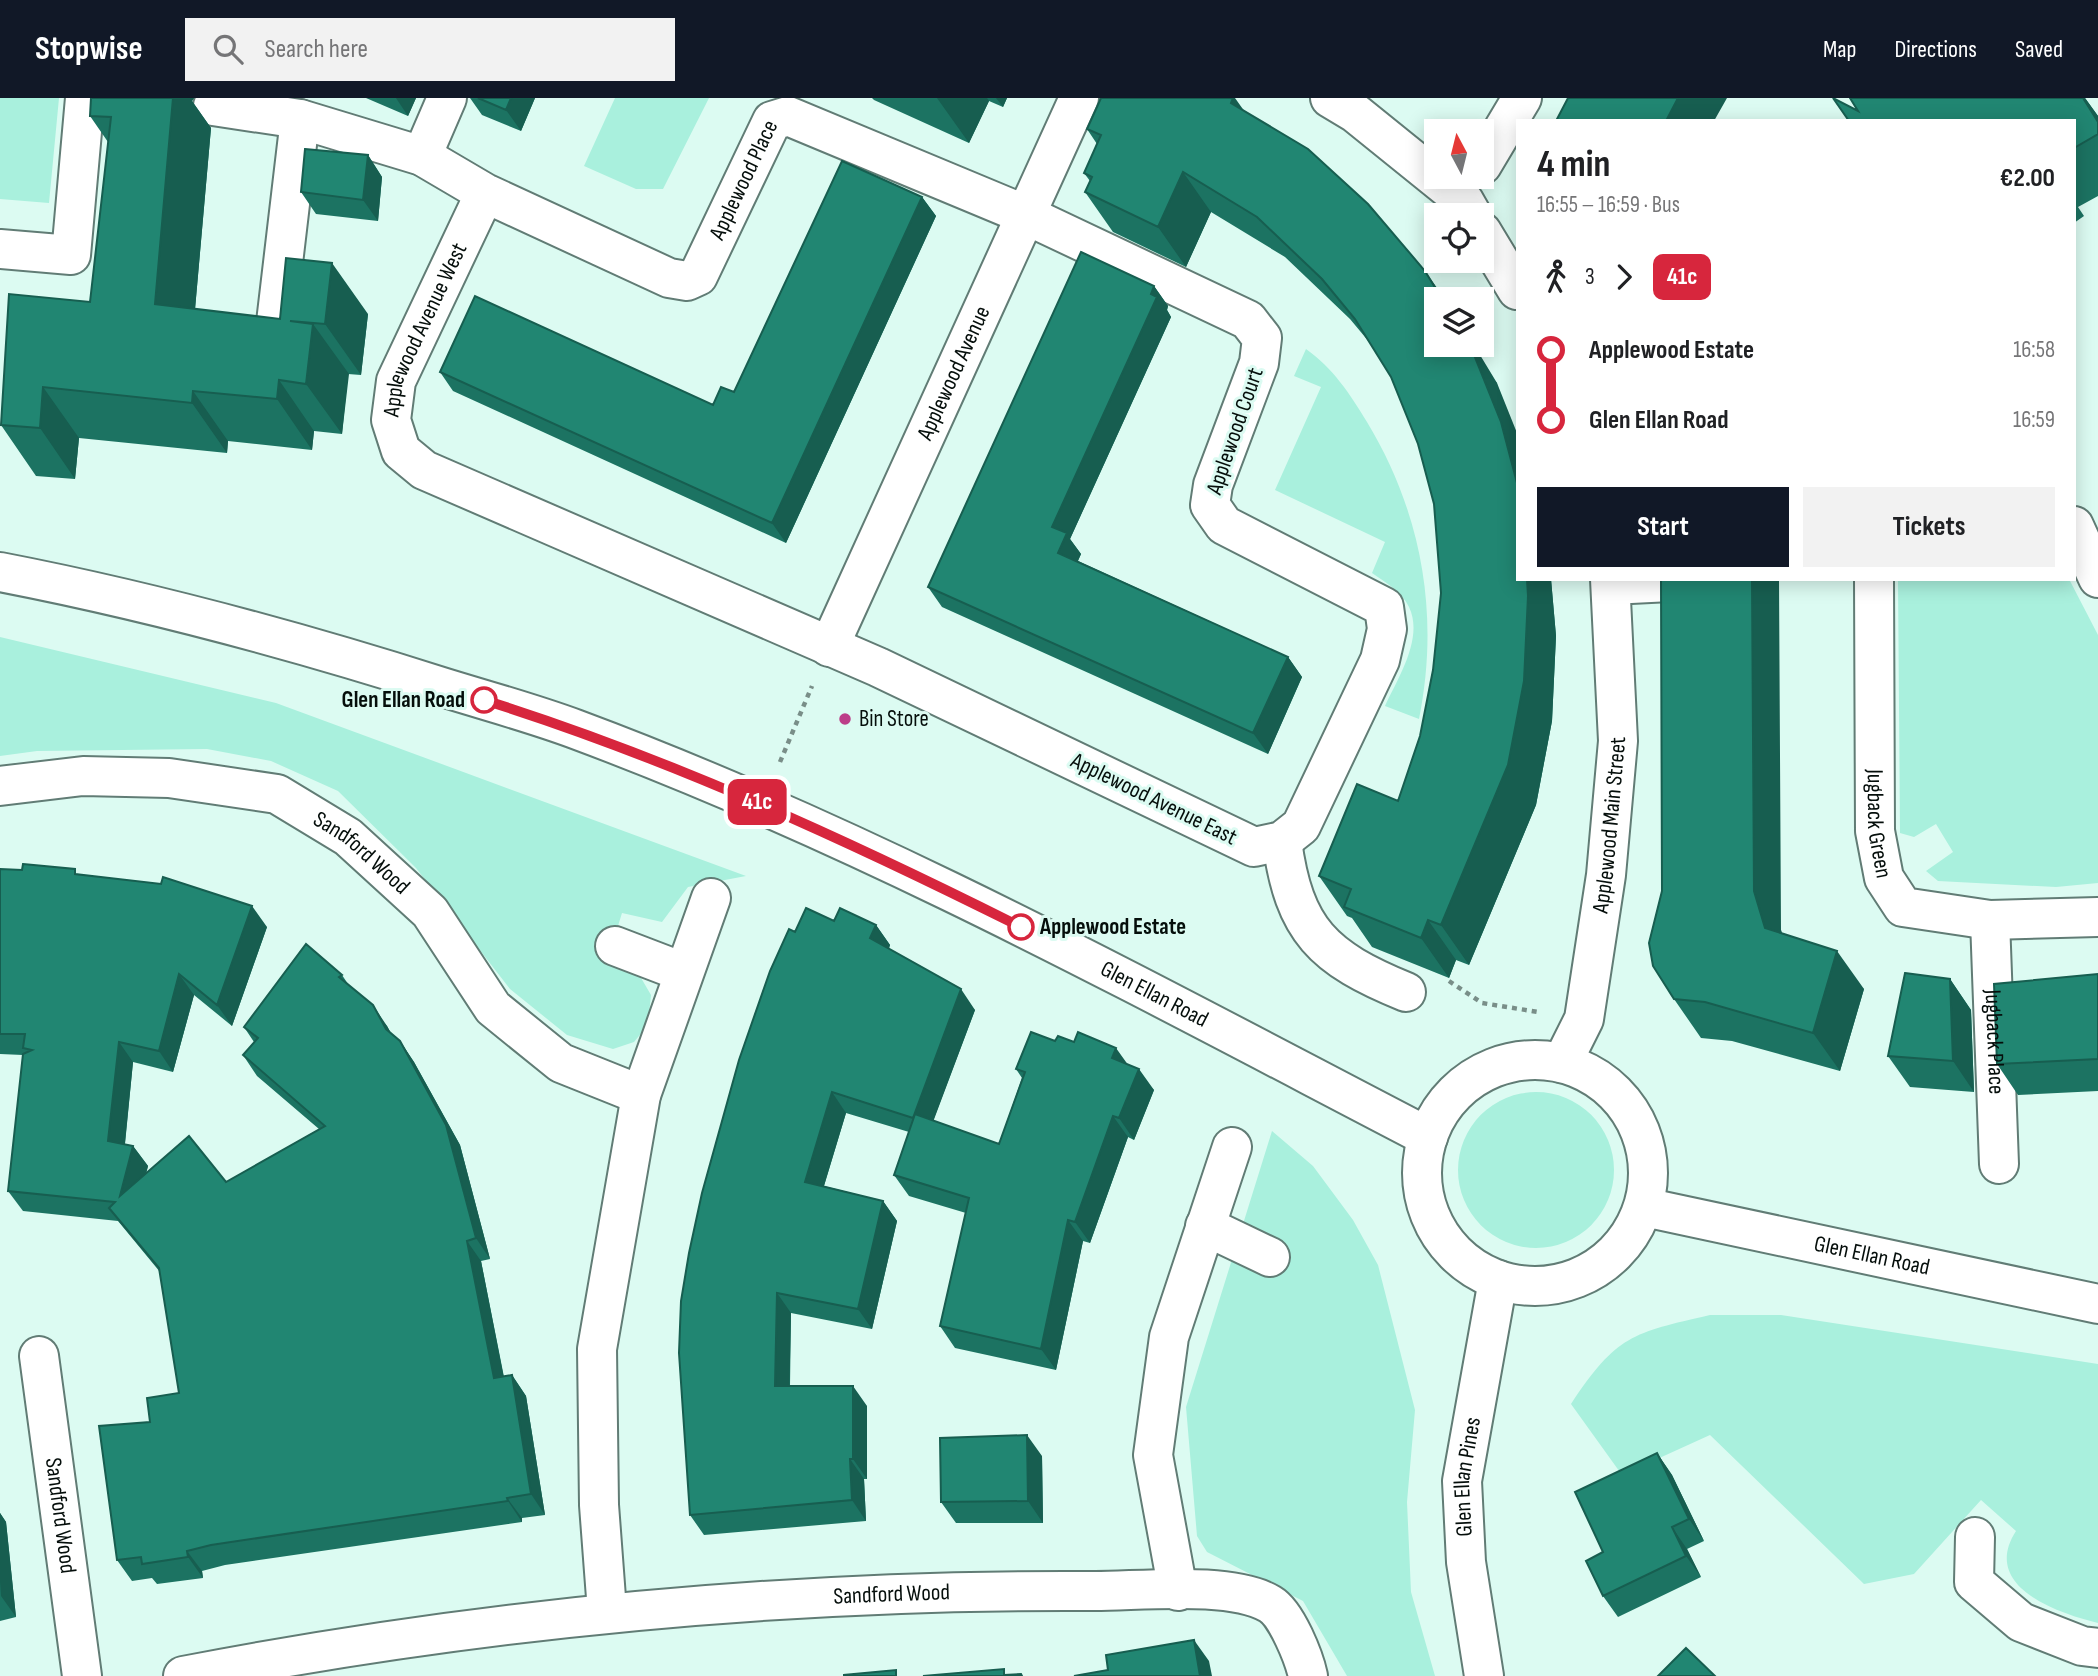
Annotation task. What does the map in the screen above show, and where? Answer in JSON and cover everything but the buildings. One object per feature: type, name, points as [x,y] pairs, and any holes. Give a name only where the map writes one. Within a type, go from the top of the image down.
[{"type":"street","points":[[422,156],[447,98]]},
{"type":"street","name":"Applewood Avenue","points":[[829,647],[1079,98]]},
{"type":"street","points":[[1330,98],[1355,113],[1470,203]]},
{"type":"street","points":[[1494,145],[1522,98]]},
{"type":"street","points":[[0,249],[71,256],[96,102]]},
{"type":"street","points":[[213,106],[300,119],[422,156],[485,193]]},
{"type":"street","name":"Applewood Place","points":[[485,193],[669,278],[687,281],[698,276],[772,121],[788,116],[1026,215]]},
{"type":"street","points":[[275,331],[300,119]]},
{"type":"street","name":"Applewood Avenue West","points":[[485,193],[396,381],[391,420],[401,451],[424,470],[829,647]]},
{"type":"street","name":"Applewood Court","points":[[1026,215],[1248,320],[1262,338],[1259,363],[1213,485],[1210,505],[1224,525],[1384,607],[1387,629],[1380,660],[1301,826],[1282,841]]},
{"type":"street","points":[[1494,245],[1516,288]]},
{"type":"street","points":[[2076,530],[2098,578]]},
{"type":"street","name":"Glen Ellan Road","points":[[0,572],[253,629],[574,728],[763,805],[909,871],[1099,966],[1428,1137]]},
{"type":"street","points":[[1611,582],[1650,581]]},
{"type":"street","name":"Jugback Green","points":[[1874,581],[1875,831],[1884,878],[1903,907],[1990,920],[2098,917]]},
{"type":"street","name":"Applewood Main Street","points":[[1562,1063],[1584,1020],[1606,875],[1618,741],[1611,582]]},
{"type":"street","name":"Applewood Avenue East","points":[[829,647],[878,667],[1254,847],[1282,841]]},
{"type":"street","name":"Sandford Wood","points":[[0,786],[82,776],[156,777],[277,794],[348,837],[430,912],[493,1008],[561,1063],[641,1095]]},
{"type":"street","points":[[1282,841],[1287,883],[1295,906],[1312,932],[1339,957],[1373,978],[1406,992]]},
{"type":"street","points":[[607,1611],[599,1505],[597,1349],[641,1095],[683,972],[712,898]]},
{"type":"street","name":"Jugback Place","points":[[1990,920],[1999,1164]]},
{"type":"street","points":[[615,946],[683,972]]},
{"type":"street","points":[[1528,1060],[1562,1063],[1596,1077],[1624,1101],[1642,1133],[1647,1158],[1649,1170],[1644,1206],[1628,1239],[1602,1265],[1581,1276],[1570,1281],[1534,1286],[1498,1280],[1467,1264],[1443,1238],[1437,1227],[1427,1206],[1422,1171],[1428,1137],[1443,1108],[1466,1083],[1495,1067],[1528,1060]]},
{"type":"street","points":[[1178,1591],[1153,1455],[1168,1337],[1231,1147]]},
{"type":"street","name":"Glen Ellan Road","points":[[1644,1206],[2098,1304]]},
{"type":"street","points":[[1205,1226],[1270,1257]]},
{"type":"street","name":"Glen Ellan Pines","points":[[1484,1676],[1466,1562],[1462,1481],[1498,1280]]},
{"type":"street","name":"Sandford Wood","points":[[39,1356],[82,1676]]},
{"type":"street","points":[[1975,1537],[1974,1582],[2021,1622],[2082,1646],[2098,1648]]},
{"type":"street","name":"Sandford Wood","points":[[183,1676],[310,1651],[607,1611],[851,1594],[988,1590],[1223,1590],[1272,1605],[1302,1649],[1308,1676]]},
{"type":"path","points":[[763,805],[829,647]]},
{"type":"path","points":[[1406,992],[1446,978],[1482,1003],[1584,1020]]},
{"type":"green space","points":[[0,98],[59,98],[49,203],[0,199]]},
{"type":"green space","points":[[615,98],[709,98],[663,189],[636,189],[584,166]]},
{"type":"green space","points":[[1306,349],[1333,373],[1367,422],[1386,457],[1413,529],[1422,566],[1426,603],[1425,680],[1419,719],[1385,706],[1408,658],[1413,619],[1402,597],[1372,573],[1385,542],[1275,490],[1321,387],[1294,376]]},
{"type":"green space","points":[[1898,581],[2070,581],[2098,635],[2098,883],[2056,887],[1938,881],[1926,871],[1953,852],[1936,824],[1914,837],[1900,833]]},
{"type":"green space","points":[[0,637],[276,703],[746,876],[688,887],[662,922],[622,913],[609,955],[637,971],[651,995],[648,1025],[634,1042],[613,1049],[567,1035],[510,989],[416,868],[338,791],[271,761],[207,749],[37,751],[0,756]]},
{"type":"green space","points":[[1536,1092],[1566,1098],[1591,1115],[1608,1140],[1614,1170],[1608,1200],[1591,1225],[1566,1242],[1536,1248],[1506,1242],[1481,1225],[1464,1200],[1458,1170],[1464,1140],[1481,1115],[1506,1098]]},
{"type":"green space","points":[[1272,1131],[1313,1166],[1353,1220],[1378,1265],[1415,1410],[1407,1502],[1411,1592],[1435,1676],[1347,1676],[1303,1601],[1207,1552],[1197,1536],[1186,1407]]},
{"type":"green space","points":[[1710,1315],[1781,1315],[2098,1364],[2098,1623],[2045,1604],[2028,1594],[2016,1582],[2008,1568],[2008,1551],[2016,1531],[1981,1500],[1914,1574],[1864,1584],[1710,1435],[1622,1475],[1571,1404],[1601,1364],[1628,1340],[1662,1327]]},
{"type":"bus line","name":"41c","points":[[484,700],[574,728],[763,805],[909,871],[1021,927]]},
{"type":"place","name":"Glen Ellan Road","points":[[484,700]]},
{"type":"place","name":"Bin Store","points":[[845,719]]},
{"type":"place","name":"Applewood Estate","points":[[1021,927]]}]
